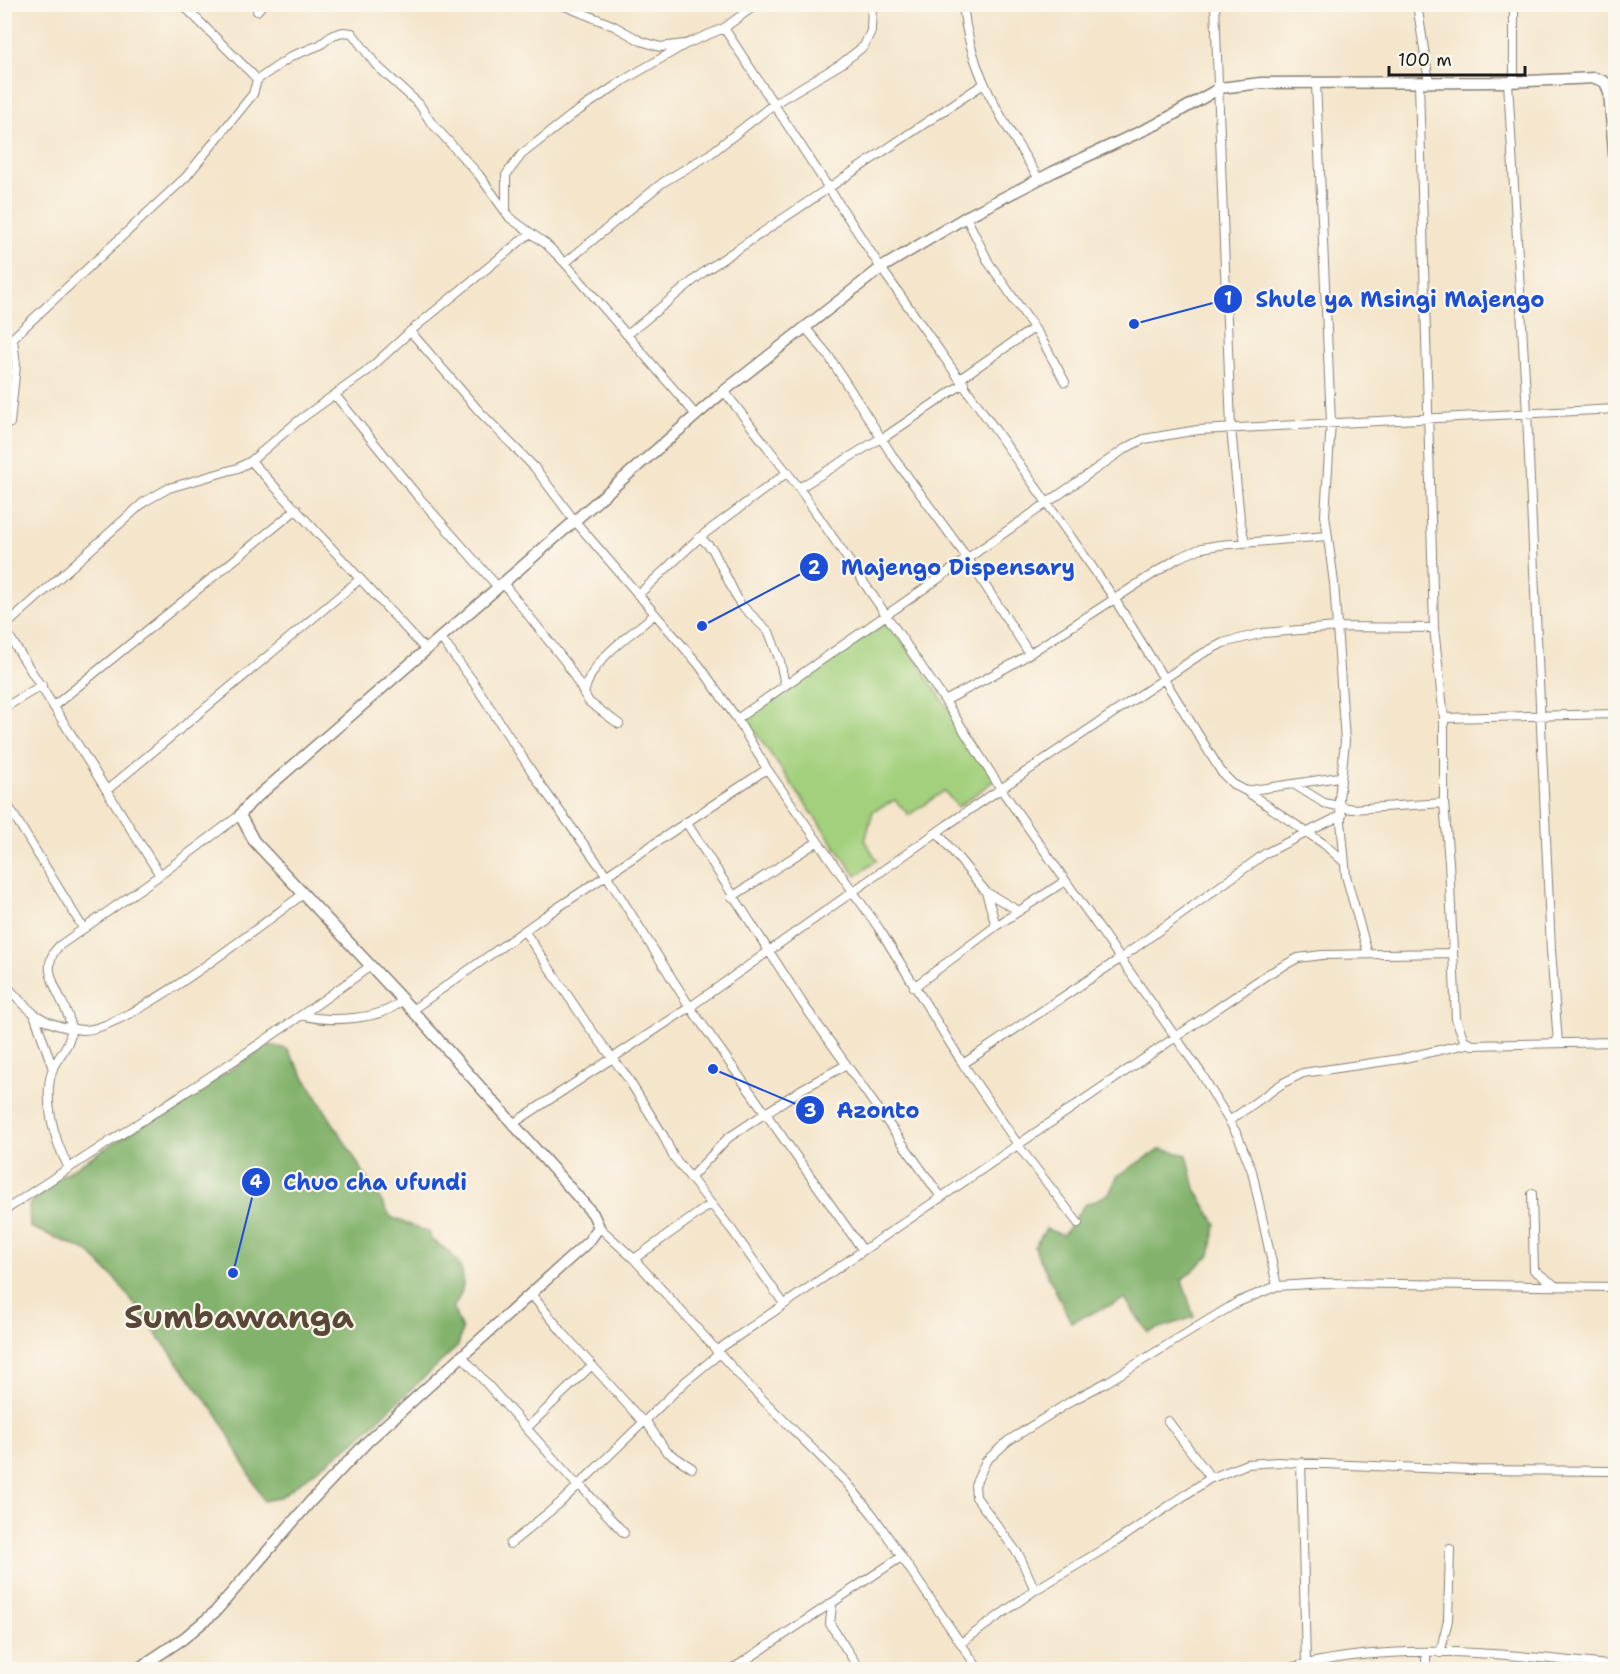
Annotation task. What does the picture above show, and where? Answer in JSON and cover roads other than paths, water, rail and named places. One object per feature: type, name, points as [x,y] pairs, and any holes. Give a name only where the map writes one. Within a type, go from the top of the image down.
[{"type":"street","points":[[182,4],[257,80]]},
{"type":"street","points":[[257,11],[263,4]]},
{"type":"street","points":[[560,4],[614,26],[641,41],[660,47],[686,44]]},
{"type":"street","points":[[507,212],[506,175],[522,154],[572,115],[686,44],[724,28],[757,4]]},
{"type":"street","points":[[565,263],[662,183],[710,154],[775,103],[841,64],[864,46],[871,31],[872,4]]},
{"type":"street","points":[[963,4],[967,37],[982,85],[1039,179]]},
{"type":"street","points":[[1215,4],[1220,88],[1231,428],[1240,519],[1245,542]]},
{"type":"street","points":[[1417,4],[1424,82],[1427,419],[1434,628],[1444,718],[1444,803],[1456,1019],[1466,1044]]},
{"type":"street","points":[[1514,4],[1511,82],[1551,950],[1558,1043]]},
{"type":"street","points":[[724,28],[881,267],[1114,598],[1133,633],[1222,773],[1233,784],[1324,844],[1344,862]]},
{"type":"street","points":[[4,346],[186,177],[253,94],[257,80],[292,56],[320,45],[333,35],[343,32],[352,33],[376,65],[419,104],[430,121],[479,176],[507,212],[529,234],[546,244],[565,263],[696,415]]},
{"type":"street","points":[[68,1166],[56,1143],[51,1124],[50,1086],[53,1069],[68,1041],[72,1028],[50,974],[49,961],[59,946],[240,815],[250,803],[425,649],[724,391],[881,267],[966,217],[1039,179],[1156,124],[1220,88],[1261,83],[1511,82],[1595,78],[1610,80],[1616,177]]},
{"type":"street","points":[[1316,83],[1331,422],[1325,515],[1334,583],[1345,741],[1339,777],[1344,862],[1368,954]]},
{"type":"street","points":[[627,335],[705,271],[982,85]]},
{"type":"street","points":[[966,217],[989,262],[1034,328],[1065,381]]},
{"type":"street","points":[[160,875],[4,627],[155,494],[251,462],[298,421],[366,372],[410,331],[529,234]]},
{"type":"street","points":[[804,326],[828,355],[881,439],[968,559],[1029,653]]},
{"type":"street","points":[[799,488],[881,439],[1034,328]]},
{"type":"street","points":[[410,331],[479,411],[535,468],[574,520],[699,665],[737,719],[767,769],[880,930],[963,1064],[1017,1143],[1078,1223]]},
{"type":"street","points":[[10,423],[16,365],[13,339]]},
{"type":"street","points":[[724,391],[788,472],[945,701],[1001,789],[1201,1072],[1229,1121],[1252,1171],[1277,1286]]},
{"type":"street","points":[[335,395],[417,494],[500,584],[567,664],[589,702],[619,724]]},
{"type":"street","points":[[737,719],[1144,439],[1198,430],[1616,408]]},
{"type":"street","points":[[251,462],[425,649]]},
{"type":"street","points":[[638,595],[700,537],[788,472]]},
{"type":"street","points":[[55,705],[297,509]]},
{"type":"street","points":[[945,701],[1029,653],[1186,554],[1202,548],[1245,542],[1327,536]]},
{"type":"street","points":[[700,537],[713,550],[740,604],[769,632],[780,661],[785,685]]},
{"type":"street","points":[[107,790],[360,579]]},
{"type":"street","points":[[584,694],[590,673],[655,614]]},
{"type":"street","points":[[514,1123],[690,1007],[937,832],[1198,656],[1244,636],[1337,627],[1434,628]]},
{"type":"street","points":[[440,637],[478,689],[540,784],[608,876],[690,1007],[809,1178],[862,1249]]},
{"type":"street","points":[[4,708],[42,685]]},
{"type":"street","points":[[1444,718],[1616,714]]},
{"type":"street","points":[[412,1010],[767,769]]},
{"type":"street","points":[[1246,791],[1339,777]]},
{"type":"street","points":[[1295,784],[1323,803],[1341,811]]},
{"type":"street","points":[[4,799],[83,928]]},
{"type":"street","points":[[963,1064],[1121,958],[1250,864],[1341,811],[1444,803]]},
{"type":"street","points":[[240,815],[254,841],[514,1123],[593,1214],[599,1227],[634,1259],[717,1352],[847,1483],[979,1670]]},
{"type":"street","points":[[686,822],[768,951],[941,1197]]},
{"type":"street","points":[[937,832],[986,892],[1019,911]]},
{"type":"street","points":[[732,897],[817,842]]},
{"type":"street","points":[[914,987],[996,926],[1065,881]]},
{"type":"street","points":[[986,892],[996,926]]},
{"type":"street","points":[[4,982],[44,1022],[72,1028],[94,1029],[130,1013],[199,970],[302,895]]},
{"type":"street","points":[[525,932],[663,1135],[673,1156],[784,1304]]},
{"type":"street","points":[[510,1544],[560,1503],[717,1352],[862,1249],[1268,974],[1299,958],[1452,953]]},
{"type":"street","points":[[4,1211],[68,1166],[167,1107],[369,967]]},
{"type":"street","points":[[302,1015],[322,1018],[354,1017],[385,1011],[395,1007],[402,1000]]},
{"type":"street","points":[[33,1013],[53,1069]]},
{"type":"street","points":[[1229,1121],[1265,1095],[1304,1073],[1400,1059],[1466,1044],[1616,1042]]},
{"type":"street","points":[[690,1178],[729,1138],[802,1089],[846,1065]]},
{"type":"street","points":[[1532,1194],[1534,1270],[1554,1285]]},
{"type":"street","points":[[634,1259],[711,1204]]},
{"type":"street","points":[[136,1670],[184,1638],[215,1611],[310,1502],[368,1441],[589,1241],[599,1227]]},
{"type":"street","points":[[1035,1590],[1019,1555],[975,1497],[975,1485],[986,1461],[1008,1441],[1238,1302],[1277,1286],[1325,1283],[1616,1287]]},
{"type":"street","points":[[531,1294],[644,1421],[666,1451],[692,1468]]},
{"type":"street","points":[[462,1356],[624,1533]]},
{"type":"street","points":[[527,1428],[592,1365]]},
{"type":"street","points":[[1168,1421],[1211,1478]]},
{"type":"street","points":[[961,1643],[1035,1590],[1114,1543],[1211,1478],[1247,1464],[1301,1462],[1470,1470],[1616,1471]]},
{"type":"street","points":[[1301,1462],[1306,1663]]},
{"type":"street","points":[[1440,1653],[1448,1620],[1450,1549]]},
{"type":"street","points":[[731,1670],[901,1557]]},
{"type":"street","points":[[832,1605],[830,1624],[860,1670]]},
{"type":"street","points":[[1426,1653],[1426,1670]]},
{"type":"street","points":[[1282,1670],[1306,1663],[1352,1656],[1426,1653],[1497,1655],[1616,1666]]},
{"type":"place","name":"Shule ya Msingi Majengo","points":[[1134,324]]},
{"type":"place","name":"Majengo Dispensary","points":[[702,626]]},
{"type":"place","name":"Azonto","points":[[713,1069]]},
{"type":"place","name":"Chuo cha ufundi","points":[[233,1273]]},
{"type":"district","name":"Sumbawanga","points":[[239,1316]]}]
